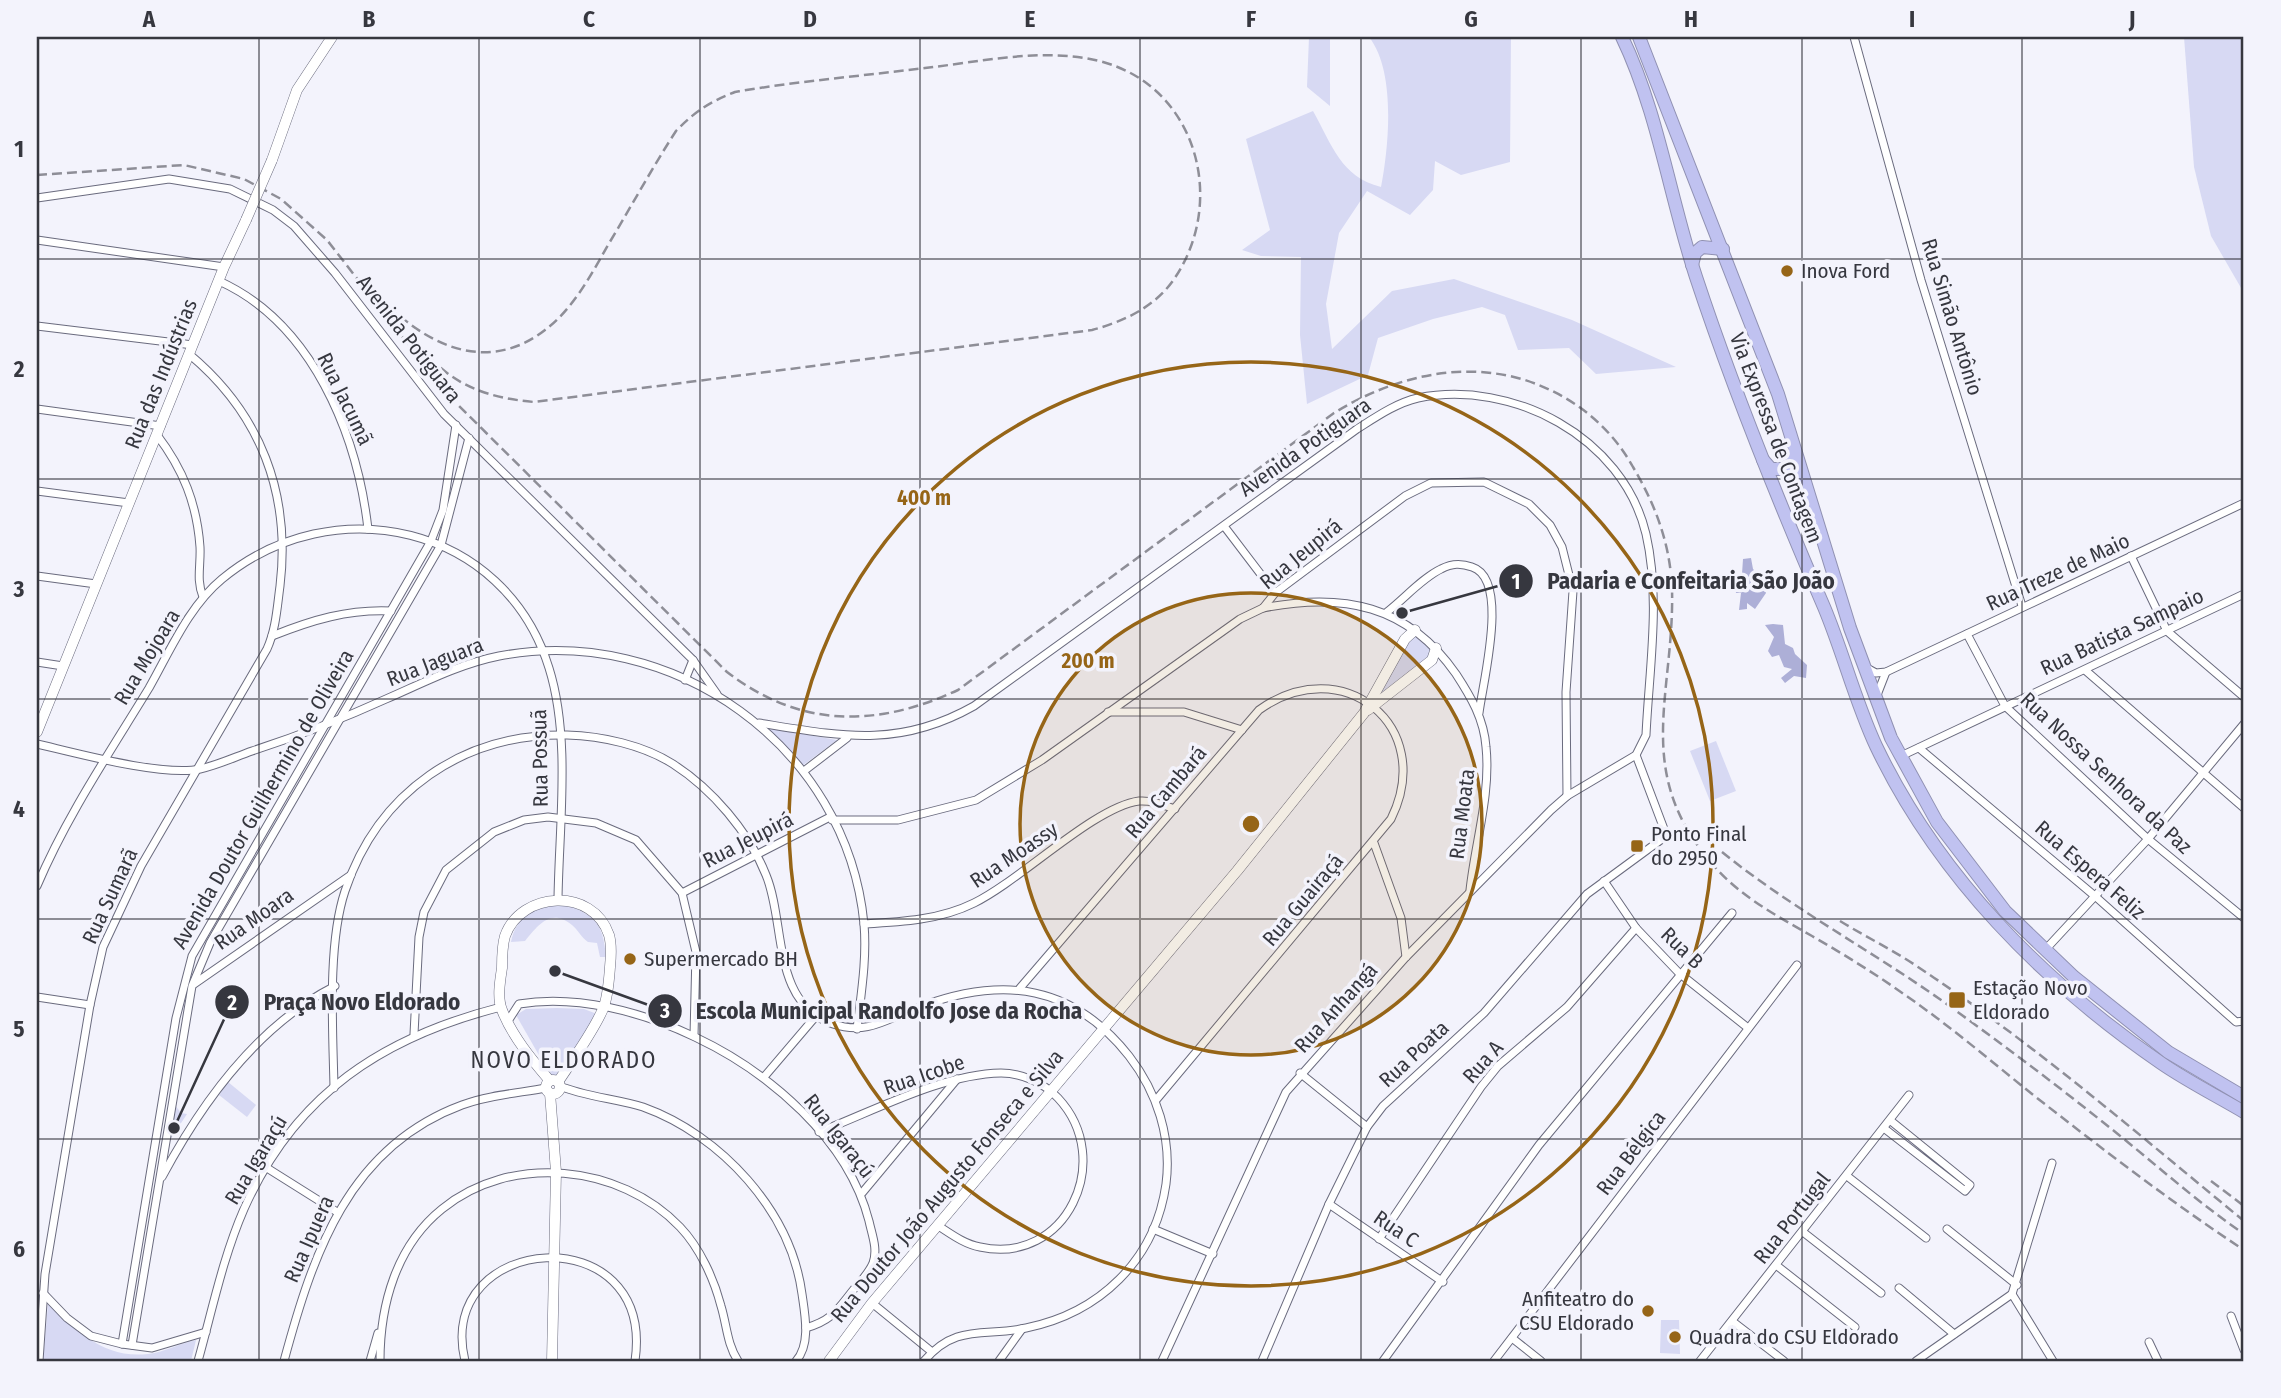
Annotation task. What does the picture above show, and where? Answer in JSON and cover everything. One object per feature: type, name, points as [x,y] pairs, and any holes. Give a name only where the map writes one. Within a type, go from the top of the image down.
[{"type":"highway","name":"Via Expressa de Contagem","points":[[1622,37],[1660,150],[1692,265],[1730,379],[1760,457],[1834,630],[1875,744],[1924,830],[1993,921],[2063,988],[2162,1064],[2244,1112]]},
{"type":"highway","name":"Via Expressa de Contagem","points":[[1639,37],[1778,394],[1877,699],[1901,756],[1937,822],[2006,911],[2074,977],[2168,1052],[2244,1097]]},
{"type":"highway","points":[[1692,265],[1695,253],[1702,247],[1723,249]]},
{"type":"highway","points":[[1760,457],[1771,469],[1779,471],[1791,465],[1795,452]]},
{"type":"street","name":"Rua das Indústrias","points":[[37,732],[224,267],[272,160],[297,90],[332,37]]},
{"type":"street","name":"Rua Simão Antônio","points":[[1854,37],[1921,281],[2022,606]]},
{"type":"street","name":"Avenida Potiguara","points":[[37,198],[169,178],[230,190],[273,210],[294,226],[335,273],[456,425],[693,660],[719,696]]},
{"type":"street","points":[[37,240],[224,267]]},
{"type":"street","name":"Rua Jacumã","points":[[219,281],[242,291],[265,309],[297,344],[321,381],[349,439],[364,496],[368,529]]},
{"type":"street","points":[[37,326],[191,349],[230,393],[265,454],[284,541],[272,636],[325,617],[354,611],[391,611]]},
{"type":"street","name":"Avenida Potiguara","points":[[759,723],[847,738],[902,734],[948,721],[974,706],[1387,410],[1417,398],[1479,395],[1513,401],[1558,422],[1596,450],[1614,471],[1634,502],[1646,535],[1653,603],[1646,735],[1636,755]]},
{"type":"street","points":[[37,409],[159,430]]},
{"type":"street","name":"Avenida Doutor Guilhermino de Oliveira","points":[[122,1344],[181,996],[192,956],[431,541],[443,510],[456,425]]},
{"type":"street","name":"Rua Mojoara","points":[[37,886],[106,760],[203,597],[198,586],[198,516],[159,430]]},
{"type":"street","name":"Avenida Doutor Guilhermino de Oliveira","points":[[132,1345],[192,985],[210,943],[441,545],[469,438]]},
{"type":"street","name":"Rua Jeupirá","points":[[682,893],[831,819],[898,820],[976,800],[1042,760],[1240,619],[1263,608],[1275,593],[1405,496],[1431,483],[1483,482],[1529,504],[1550,525],[1562,547],[1573,591],[1566,692],[1567,796]]},
{"type":"street","points":[[37,491],[129,503]]},
{"type":"street","name":"Rua Treze de Maio","points":[[1886,672],[2244,503]]},
{"type":"street","points":[[1224,526],[1275,593]]},
{"type":"street","name":"Rua Possuã","points":[[203,597],[251,557],[284,541],[317,531],[368,529],[431,541],[471,561],[500,587],[540,641],[557,700],[560,735],[558,899]]},
{"type":"street","points":[[2132,556],[2167,631],[2244,697]]},
{"type":"street","points":[[1387,612],[1439,569],[1454,564],[1481,570],[1487,578],[1494,602],[1479,713]]},
{"type":"street","points":[[37,576],[96,584]]},
{"type":"street","name":"Rua Batista Sampaio","points":[[1901,756],[2244,594]]},
{"type":"street","name":"Rua Moata","points":[[1263,608],[1315,601],[1353,604],[1387,612],[1436,648],[1479,713],[1487,748],[1486,785],[1470,891]]},
{"type":"street","name":"Rua Doutor João Augusto Fonseca e Silva","points":[[1372,704],[1405,639],[1415,630]]},
{"type":"street","name":"Rua Nossa Senhora da Paz","points":[[1967,635],[2005,706],[2148,839],[2244,918]]},
{"type":"street","name":"Rua Sumarã","points":[[39,1361],[43,1293],[90,1005],[103,947],[117,915],[272,636]]},
{"type":"street","name":"Rua Doutor João Augusto Fonseca e Silva","points":[[829,1361],[872,1303],[1049,1090],[1106,1028],[1364,713],[1372,704],[1432,660],[1436,648]]},
{"type":"street","name":"Rua Jaguara","points":[[37,744],[106,760],[150,767],[198,770],[321,728],[460,667],[498,656],[543,651],[615,657],[648,665],[719,696],[759,723],[804,771],[831,819],[853,874],[863,924],[864,952],[858,1029]]},
{"type":"street","points":[[685,680],[693,660]]},
{"type":"street","points":[[37,662],[63,666]]},
{"type":"street","points":[[1865,667],[1876,673],[1886,672]]},
{"type":"street","points":[[2085,670],[2244,807]]},
{"type":"street","points":[[1877,699],[1879,685],[1886,672]]},
{"type":"street","name":"Rua Cambará","points":[[1020,988],[1259,710],[1278,696],[1299,689],[1336,688],[1372,704]]},
{"type":"street","name":"Rua Guairaçá","points":[[1156,1100],[1374,844],[1395,811],[1404,773],[1394,734],[1372,704]]},
{"type":"street","points":[[1108,712],[1184,712],[1242,730]]},
{"type":"street","points":[[2045,950],[2148,839],[2244,724]]},
{"type":"street","points":[[334,1088],[336,939],[343,897],[367,843],[389,812],[412,787],[436,769],[490,743],[527,736],[560,735],[608,739],[671,763],[718,802],[757,855],[772,891],[784,963],[792,988],[816,1016],[834,1024],[858,1029],[875,1027],[950,996],[1020,988],[1074,1006],[1106,1028],[1140,1070],[1156,1100],[1167,1159],[1165,1189],[1153,1229],[1118,1282],[1097,1301],[1072,1315],[1022,1329],[973,1332],[943,1343],[924,1361]]},
{"type":"street","points":[[804,771],[847,738]]},
{"type":"street","name":"Rua Espera Feliz","points":[[1919,748],[2240,1021]]},
{"type":"street","name":"Rua Anhangá","points":[[1162,1361],[1213,1254],[1275,1110],[1300,1073],[1406,957],[1567,796],[1636,755]]},
{"type":"street","name":"Rua Poata","points":[[1262,1361],[1329,1204],[1367,1127],[1383,1106],[1484,1013],[1587,894],[1662,839],[1664,829],[1636,755]]},
{"type":"street","name":"Rua Moassy","points":[[863,924],[936,916],[973,904],[1008,885],[1116,808],[1139,801],[1157,802],[1175,809]]},
{"type":"street","points":[[414,1034],[419,937],[424,912],[446,870],[472,847],[503,828],[536,817],[559,817],[596,823],[636,840],[682,893],[696,952],[694,1036]]},
{"type":"street","points":[[1374,844],[1401,918],[1406,957]]},
{"type":"street","name":"Rua Moara","points":[[181,996],[192,985],[271,928],[351,875]]},
{"type":"street","name":"Rua B","points":[[1604,881],[1636,928],[1679,973],[1748,1028]]},
{"type":"street","points":[[552,1361],[556,1172],[553,1108],[556,1088],[604,1008],[611,961],[609,934],[588,910],[558,899],[537,903],[521,914],[509,928],[504,939],[501,1007],[556,1088]]},
{"type":"street","points":[[1383,1361],[1443,1282],[1539,1145],[1679,973],[1732,913]]},
{"type":"street","name":"Rua A","points":[[1379,1239],[1481,1087],[1498,1066],[1567,1007],[1636,928]]},
{"type":"street","name":"Rua Bélgica","points":[[1494,1361],[1797,965]]},
{"type":"street","points":[[159,1183],[209,1101],[242,1059],[266,1034],[311,998],[335,986]]},
{"type":"street","points":[[37,997],[90,1005]]},
{"type":"street","name":"Rua Igaraçú","points":[[508,1021],[514,1007],[528,1003],[559,1001],[604,1008],[694,1036],[764,1077],[819,1132],[862,1194],[875,1245],[874,1261],[827,1321],[806,1328]]},
{"type":"street","name":"Rua Igaraçú","points":[[198,1361],[240,1221],[267,1168],[291,1130],[312,1106],[365,1063],[414,1034],[501,1007]]},
{"type":"street","points":[[764,1077],[816,1016]]},
{"type":"street","name":"Rua Icobe","points":[[819,1132],[957,1079],[1010,1073],[1049,1090],[1073,1118],[1084,1150],[1083,1175],[1078,1198],[1065,1217],[1037,1239],[1004,1249],[969,1244],[937,1226]]},
{"type":"street","points":[[1300,1073],[1367,1127]]},
{"type":"street","points":[[862,1194],[957,1079]]},
{"type":"street","name":"Rua Ipuera","points":[[284,1361],[299,1306],[337,1212],[368,1168],[388,1149],[433,1119],[462,1105],[556,1088],[613,1098],[673,1121],[700,1137],[743,1175],[765,1204],[791,1254],[800,1279],[806,1328],[800,1360]]},
{"type":"street","name":"Rua Portugal","points":[[1700,1361],[1885,1129],[1909,1095]]},
{"type":"street","points":[[1885,1129],[1965,1191],[1970,1185],[1891,1121]]},
{"type":"street","points":[[1916,1361],[1954,1334],[1977,1322],[2012,1294],[2017,1285],[2052,1163]]},
{"type":"street","points":[[267,1168],[337,1212]]},
{"type":"street","points":[[370,1361],[389,1288],[405,1255],[442,1208],[487,1184],[513,1175],[556,1172],[581,1174],[613,1184],[664,1212],[681,1227],[715,1285],[730,1348],[738,1361]]},
{"type":"street","points":[[1847,1176],[1926,1238]]},
{"type":"street","name":"Rua C","points":[[1329,1204],[1443,1282]]},
{"type":"street","points":[[1153,1229],[1213,1254]]},
{"type":"street","points":[[1947,1229],[2017,1285]]},
{"type":"street","points":[[1803,1232],[1881,1293]]},
{"type":"street","points":[[138,1248],[148,1250]]},
{"type":"street","points":[[465,1361],[465,1323],[479,1291],[504,1268],[520,1260],[555,1255],[576,1259],[597,1269],[614,1283],[627,1301],[635,1321],[635,1361]]},
{"type":"street","points":[[1776,1265],[1855,1327]]},
{"type":"street","points":[[1899,1288],[1954,1334]]},
{"type":"street","points":[[43,1293],[67,1318],[91,1336],[122,1344],[152,1348],[206,1332]]},
{"type":"street","points":[[2012,1294],[2053,1361]]},
{"type":"street","points":[[872,1303],[932,1352]]},
{"type":"street","points":[[2231,1316],[2244,1348]]},
{"type":"street","points":[[1732,1321],[1784,1361]]},
{"type":"street","points":[[380,1361],[381,1323]]},
{"type":"street","points":[[1011,1329],[1012,1347]]},
{"type":"street","points":[[999,1361],[1012,1347],[1022,1329]]},
{"type":"street","points":[[1512,1338],[1541,1361]]},
{"type":"street","points":[[2149,1342],[2158,1361]]},
{"type":"shaded area","points":[[1309,37],[1330,37],[1330,106],[1307,87]]},
{"type":"shaded area","points":[[1369,37],[1511,37],[1510,162],[1461,175],[1435,161],[1433,190],[1410,215],[1367,191],[1339,233],[1326,304],[1332,349],[1392,291],[1454,279],[1572,320],[1676,367],[1596,374],[1569,348],[1518,350],[1505,315],[1482,307],[1433,319],[1378,338],[1368,375],[1307,404],[1300,335],[1301,257],[1261,256],[1242,250],[1270,230],[1246,139],[1313,111],[1332,147],[1347,168],[1356,176],[1381,187],[1388,130],[1387,89],[1378,52]]},
{"type":"shaded area","points":[[2184,37],[2243,37],[2244,293],[2211,236],[2194,167]]},
{"type":"shaded area","points":[[1751,558],[1753,569],[1756,572],[1761,570],[1766,593],[1755,609],[1747,603],[1747,609],[1739,610],[1741,593],[1736,593],[1736,583],[1742,574],[1743,559]]},
{"type":"shaded area","points":[[1765,625],[1783,625],[1785,644],[1793,648],[1795,654],[1807,665],[1806,678],[1794,676],[1785,683],[1781,678],[1792,669],[1784,667],[1779,655],[1772,657],[1768,651],[1774,637]]},
{"type":"shaded area","points":[[1415,631],[1435,648],[1430,658],[1374,701],[1406,640]]},
{"type":"shaded area","points":[[768,728],[837,740],[802,766]]},
{"type":"shaded area","points":[[1716,741],[1736,791],[1710,801],[1690,751]]},
{"type":"shaded area","points":[[558,902],[579,910],[594,920],[602,934],[606,957],[600,957],[597,943],[588,942],[572,925],[557,918],[545,921],[525,941],[511,942],[517,926],[527,914]]},
{"type":"shaded area","points":[[526,1009],[584,1009],[597,1014],[557,1079],[552,1078],[516,1015]]},
{"type":"shaded area","points":[[228,1082],[256,1105],[247,1117],[219,1095]]},
{"type":"shaded area","points":[[175,1105],[181,1113],[187,1114],[168,1143]]},
{"type":"shaded area","points":[[48,1304],[92,1341],[117,1352],[148,1354],[196,1340],[191,1361],[43,1361]]},
{"type":"shaded area","points":[[1661,1320],[1679,1320],[1680,1354],[1660,1353]]},
{"type":"railway","points":[[389,306],[424,334],[463,350],[504,350],[525,343],[555,322],[581,291],[676,131],[703,108],[735,92],[1012,57],[1078,57],[1099,61],[1133,74],[1160,95],[1180,121],[1194,151],[1200,184],[1198,218],[1189,251],[1172,282],[1146,307],[1114,323],[1092,330],[534,402],[474,389],[448,374],[425,352]]},
{"type":"railway","points":[[37,175],[184,165],[244,179],[281,199],[327,240],[447,394],[727,672],[782,704],[839,716],[868,716],[898,711],[958,690],[1334,413],[1379,390],[1402,382],[1451,372],[1500,374],[1542,386],[1587,413],[1612,437],[1641,481],[1660,524],[1668,555],[1672,588],[1663,732],[1665,765],[1673,798],[1688,831],[1714,866],[1760,905],[1861,965],[1924,1008],[2110,1154],[2244,1250]]},
{"type":"railway","points":[[1722,852],[1779,894],[1930,992],[2080,1104],[2244,1234]]},
{"type":"railway","points":[[1840,921],[1909,961],[2003,1027],[2244,1221]]},
{"type":"railway","points":[[2211,1181],[2244,1206]]},
{"type":"place","name":"Inova Ford","points":[[1787,271]]},
{"type":"place","name":"Padaria e Confeitaria São João","points":[[1402,613]]},
{"type":"place","name":"Ponto Final do 2950","points":[[1637,846]]},
{"type":"place","name":"Supermercado BH","points":[[630,959]]},
{"type":"place","name":"Escola Municipal Randolfo Jose da Rocha","points":[[555,971]]},
{"type":"place","name":"Estação Novo Eldorado","points":[[1957,1000]]},
{"type":"place","name":"Praça Novo Eldorado","points":[[174,1128]]},
{"type":"place","name":"Anfiteatro do CSU Eldorado","points":[[1648,1311]]},
{"type":"place","name":"Quadra do CSU Eldorado","points":[[1675,1337]]},
{"type":"district","name":"NOVO ELDORADO","points":[[564,1060]]}]
